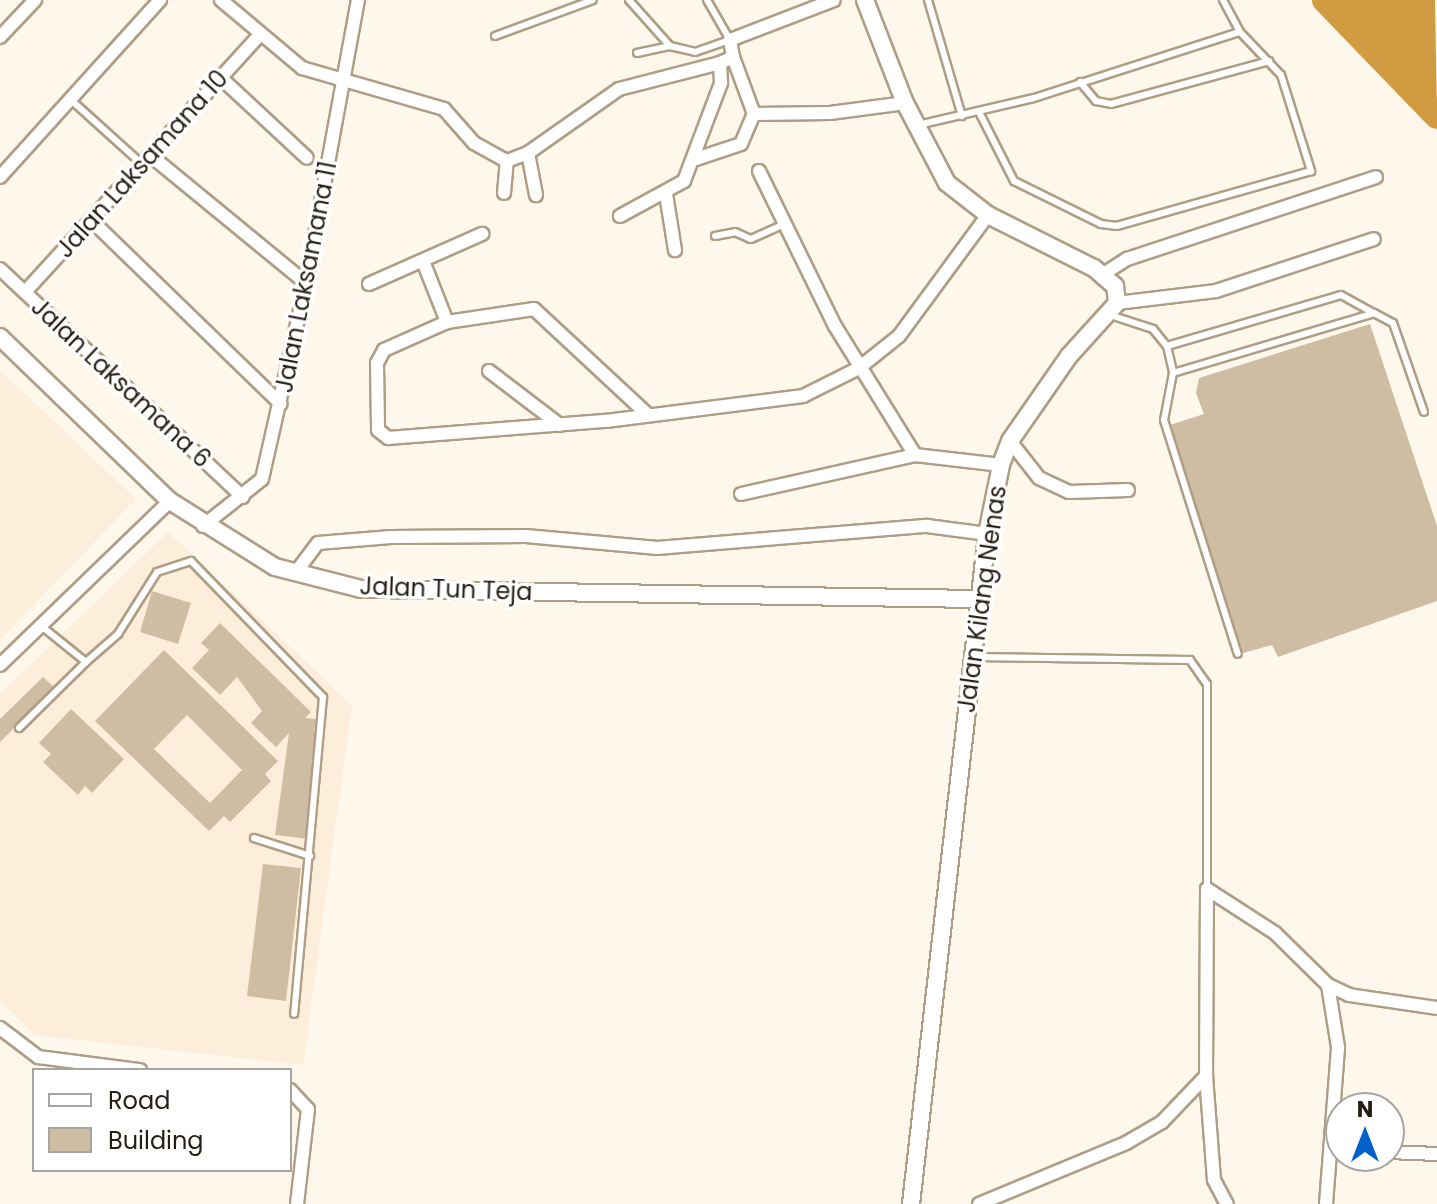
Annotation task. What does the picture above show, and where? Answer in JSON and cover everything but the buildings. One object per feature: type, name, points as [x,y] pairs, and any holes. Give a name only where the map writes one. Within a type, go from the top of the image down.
[{"type":"street","points":[[2,32],[35,0]]},
{"type":"street","points":[[0,177],[160,0]]},
{"type":"street","points":[[221,0],[259,36],[302,68],[444,109],[474,143],[507,161],[528,153],[619,89],[733,57]]},
{"type":"street","name":"Jalan Laksamana 11","points":[[203,526],[262,479],[306,283],[358,0]]},
{"type":"street","points":[[696,159],[741,144],[754,114],[730,40],[834,0]]},
{"type":"street","points":[[865,0],[905,103],[947,183],[988,215],[1102,275],[1115,286],[1112,308],[1216,291],[1374,239]]},
{"type":"street","name":"Jalan Laksamana 10","points":[[25,292],[259,36]]},
{"type":"street","points":[[620,216],[666,194],[684,181],[696,159],[721,83],[720,63]]},
{"type":"street","points":[[221,78],[307,158]]},
{"type":"street","points":[[754,114],[830,113],[905,103]]},
{"type":"street","points":[[528,153],[536,195]]},
{"type":"street","points":[[146,159],[306,283]]},
{"type":"street","points":[[504,193],[507,161]]},
{"type":"street","points":[[759,171],[859,368],[915,455]]},
{"type":"street","points":[[1102,275],[1127,259],[1376,177]]},
{"type":"street","points":[[666,194],[675,250]]},
{"type":"street","points":[[647,414],[534,309],[447,322],[380,353],[381,435],[560,425],[803,396],[859,368],[899,336],[988,215]]},
{"type":"street","points":[[91,220],[281,404]]},
{"type":"street","points":[[369,284],[482,234]]},
{"type":"street","points":[[423,261],[447,322]]},
{"type":"street","name":"Jalan Laksamana 6","points":[[0,269],[243,497]]},
{"type":"street","name":"Jalan Kilang Nenas","points":[[911,1204],[987,534],[1001,465],[1010,441],[1112,308]]},
{"type":"street","name":"Jalan Tun Teja","points":[[0,337],[170,501],[203,526],[275,567],[361,589],[980,599]]},
{"type":"street","points":[[489,371],[560,425]]},
{"type":"street","points":[[1010,441],[1039,478],[1069,492],[1128,490]]},
{"type":"street","points":[[741,494],[915,455],[1001,465]]},
{"type":"street","points":[[0,665],[170,501]]},
{"type":"street","points":[[296,572],[318,543],[391,537],[526,536],[657,548],[927,526],[987,534]]},
{"type":"street","points":[[1207,889],[1275,933],[1328,985],[1349,995],[1437,1008]]},
{"type":"street","points":[[1207,889],[1206,1076],[1214,1180],[1227,1204]]},
{"type":"street","points":[[1328,985],[1338,1047],[1338,1092]]},
{"type":"street","points":[[0,1028],[38,1057],[124,1068]]},
{"type":"street","points":[[979,1204],[1126,1143],[1162,1122],[1206,1076]]},
{"type":"street","points":[[296,1093],[308,1109],[297,1204]]},
{"type":"street","points":[[1405,1153],[1437,1154]]},
{"type":"street","points":[[1326,1204],[1332,1172]]},
{"type":"lane","points":[[495,36],[593,0]]},
{"type":"lane","points":[[629,0],[670,46]]},
{"type":"lane","points":[[637,53],[670,46],[695,52],[730,40],[707,0]]},
{"type":"lane","points":[[928,0],[962,116]]},
{"type":"lane","points":[[979,112],[1014,181],[1117,226],[1311,171],[1281,75],[1240,32],[1223,0]]},
{"type":"lane","points":[[916,126],[979,112],[1240,32]]},
{"type":"lane","points":[[1080,82],[1096,101],[1111,104],[1269,61]]},
{"type":"lane","points":[[70,99],[146,159]]},
{"type":"lane","points":[[715,236],[735,232],[751,239],[784,224]]},
{"type":"lane","points":[[1167,346],[1341,295],[1393,323],[1424,412]]},
{"type":"lane","points":[[1112,308],[1153,329],[1167,346],[1173,373],[1164,420],[1238,654]]},
{"type":"lane","points":[[1173,373],[1374,313]]},
{"type":"lane","points":[[19,728],[118,634],[157,572],[191,561],[323,697],[294,1014]]},
{"type":"lane","points":[[40,625],[86,662]]},
{"type":"lane","points":[[975,657],[1190,660],[1207,684],[1207,889]]},
{"type":"lane","points":[[254,838],[310,856]]},
{"type":"shaded area","points":[[1325,0],[1435,0],[1437,116],[1355,26]]},
{"type":"shaded area","points":[[0,370],[136,499],[0,640]]},
{"type":"shaded area","points":[[168,532],[352,705],[303,1065],[35,1035],[0,1001],[0,694]]},
{"type":"waterway","points":[[1325,0],[1437,116]]}]
